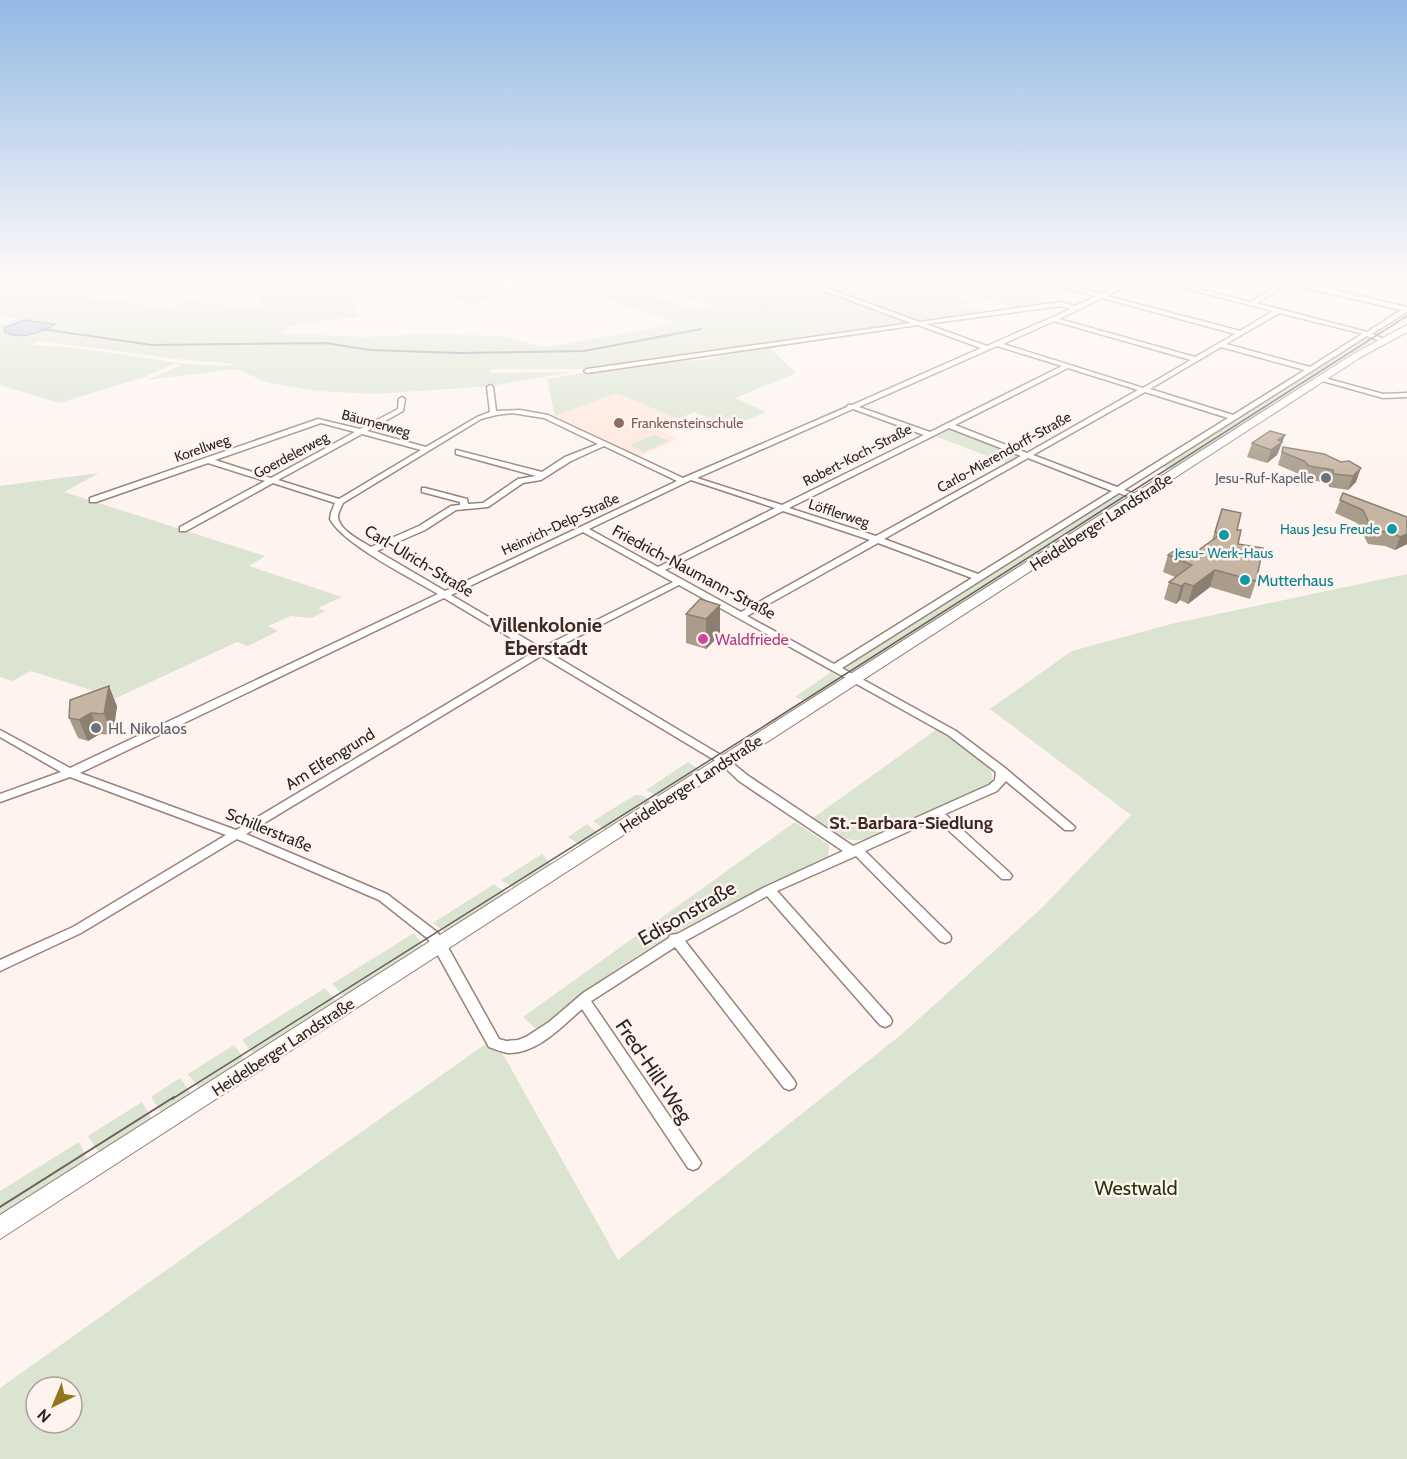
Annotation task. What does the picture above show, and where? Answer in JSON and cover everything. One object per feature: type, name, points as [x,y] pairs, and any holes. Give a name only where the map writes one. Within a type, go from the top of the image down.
[{"type":"street","points":[[587,371],[744,348]]},
{"type":"street","name":"Heinrich-Delp-Straße","points":[[0,798],[70,773],[687,479],[986,348]]},
{"type":"street","points":[[1010,348],[1234,418]]},
{"type":"street","points":[[1157,348],[1195,359]]},
{"type":"street","name":"Carlo-Mierendorff-Straße","points":[[742,615],[1215,348]]},
{"type":"street","points":[[1232,348],[1309,369]]},
{"type":"street","name":"Heidelberger Landstraße","points":[[836,667],[1343,348]]},
{"type":"street","name":"Heidelberger Landstraße","points":[[0,1228],[1372,348]]},
{"type":"street","name":"Robert-Koch-Straße","points":[[658,570],[1068,366]]},
{"type":"street","points":[[1321,379],[1383,396],[1407,395]]},
{"type":"street","points":[[210,460],[340,502],[425,449],[479,418],[494,412],[490,387]]},
{"type":"street","name":"Goerdelerweg","points":[[183,529],[401,410],[402,399]]},
{"type":"street","points":[[850,406],[929,434]]},
{"type":"street","name":"Löfflerweg","points":[[494,412],[523,410],[546,416],[604,444],[687,479],[876,539],[978,577]]},
{"type":"street","name":"Bäumerweg","points":[[321,421],[425,449]]},
{"type":"street","name":"Korellweg","points":[[93,500],[321,421]]},
{"type":"street","points":[[948,425],[1138,498]]},
{"type":"street","points":[[371,550],[422,528],[454,508],[485,505],[521,481],[543,475],[568,459],[604,444]]},
{"type":"street","points":[[459,452],[543,475]]},
{"type":"street","points":[[425,490],[464,501],[464,507]]},
{"type":"street","name":"Carl-Ulrich-Straße","points":[[340,502],[334,513],[334,522],[347,535],[724,762],[742,778],[855,851],[945,938]]},
{"type":"street","name":"Friedrich-Naumann-Straße","points":[[582,528],[856,678]]},
{"type":"street","name":"Am Elfengrund","points":[[0,966],[76,930],[543,651],[679,582]]},
{"type":"street","points":[[856,678],[952,733],[1069,827]]},
{"type":"street","name":"Schillerstraße","points":[[0,733],[70,773],[238,835],[383,897],[432,935],[440,946]]},
{"type":"street","name":"Edisonstraße","points":[[440,946],[494,1043],[521,1045],[539,1038],[583,1000],[675,938],[769,890],[993,788],[1001,781],[1001,771]]},
{"type":"street","points":[[938,814],[1006,876]]},
{"type":"street","points":[[769,890],[885,1021]]},
{"type":"street","points":[[675,938],[789,1084]]},
{"type":"street","name":"Fred-Hill-Weg","points":[[583,1000],[693,1163]]},
{"type":"shaded area","name":"Frankensteinschule","points":[[617,393],[678,419],[657,429],[678,439],[639,456],[555,416]]},
{"type":"green space","points":[[0,348],[77,348],[187,364],[230,366],[232,363],[193,361],[94,348],[724,348],[587,369],[491,369],[489,373],[573,372],[491,386],[375,394],[316,391],[266,382],[236,369],[147,380],[181,365],[174,364],[145,377],[59,403],[0,385]]},
{"type":"green space","points":[[733,348],[770,348],[796,373],[735,398],[766,412],[730,427],[694,412],[678,419],[617,393],[555,416],[547,379],[677,357],[693,360],[708,359],[740,351]]},
{"type":"green space","points":[[1345,348],[1361,348],[1174,469],[1158,467]]},
{"type":"green space","points":[[948,425],[1027,455],[1009,464],[929,434]]},
{"type":"green space","points":[[655,435],[669,441],[644,452],[630,445]]},
{"type":"green space","points":[[99,473],[64,492],[265,556],[249,566],[342,597],[318,608],[326,611],[311,618],[291,616],[268,626],[278,631],[248,646],[237,642],[116,698],[31,671],[12,681],[0,677],[0,486]]},
{"type":"green space","points":[[1117,495],[1124,497],[1122,498],[1125,500],[854,672],[843,667]]},
{"type":"green space","name":"Westwald","points":[[1407,574],[1407,1459],[0,1459],[0,1388],[494,1038],[618,1260],[902,1034],[1043,907],[1131,815],[990,709],[1072,651],[1171,624]]},
{"type":"green space","points":[[831,672],[840,679],[837,682],[808,702],[795,697]]},
{"type":"green space","points":[[937,729],[988,766],[992,776],[989,786],[869,842],[865,839],[844,838],[813,818]]},
{"type":"green space","points":[[688,762],[701,771],[659,797],[646,790]]},
{"type":"green space","points":[[635,795],[642,795],[652,802],[606,831],[593,821]]},
{"type":"green space","points":[[795,822],[829,845],[828,860],[729,905],[671,935],[602,980],[537,1030],[523,1017]]},
{"type":"green space","points":[[587,824],[599,834],[582,847],[568,837]]},
{"type":"green space","points":[[542,854],[552,865],[515,889],[501,880]]},
{"type":"green space","points":[[494,884],[507,894],[446,933],[433,923]]},
{"type":"green space","points":[[414,933],[424,947],[347,995],[343,995],[332,984]]},
{"type":"green space","points":[[325,988],[337,1002],[254,1055],[242,1040]]},
{"type":"green space","points":[[234,1045],[246,1061],[200,1090],[188,1074]]},
{"type":"green space","points":[[180,1078],[192,1095],[162,1114],[151,1097]]},
{"type":"green space","points":[[142,1102],[153,1120],[100,1154],[88,1136]]},
{"type":"green space","points":[[79,1142],[88,1161],[0,1217],[0,1191]]},
{"type":"building","points":[[1270,431],[1285,435],[1278,440],[1282,442],[1271,450],[1252,443]]},
{"type":"building","points":[[1283,447],[1324,454],[1341,462],[1349,461],[1361,468],[1353,476],[1334,474],[1333,470],[1309,466],[1304,461],[1282,452]]},
{"type":"building","points":[[1343,493],[1407,517],[1407,534],[1400,537],[1391,532],[1373,531],[1363,510],[1340,500]]},
{"type":"building","points":[[1222,509],[1241,513],[1237,530],[1241,530],[1238,544],[1263,548],[1256,581],[1215,570],[1193,586],[1185,583],[1181,586],[1169,582],[1192,565],[1168,555],[1178,548],[1193,554],[1221,534],[1215,532]]},
{"type":"building","points":[[700,599],[720,605],[706,619],[686,614]]},
{"type":"building","points":[[109,686],[104,714],[91,713],[79,720],[69,718],[70,700]]},
{"type":"waterway","points":[[358,348],[459,353],[584,351],[599,348]]},
{"type":"tram line","points":[[172,1099],[772,721],[1357,348]]},
{"type":"tram line","points":[[0,1207],[174,1097]]},
{"type":"place","name":"Frankensteinschule","points":[[619,423]]},
{"type":"place","name":"Jesu-Ruf-Kapelle","points":[[1326,478]]},
{"type":"place","name":"Haus Jesu Freude","points":[[1392,529]]},
{"type":"place","name":"Jesu- Werk-Haus","points":[[1224,535]]},
{"type":"place","name":"Mutterhaus","points":[[1245,580]]},
{"type":"place","name":"Waldfriede","points":[[703,639]]},
{"type":"place","name":"Hl. Nikolaos","points":[[96,728]]},
{"type":"district","name":"Villenkolonie Eberstadt","points":[[546,636]]},
{"type":"district","name":"St.-Barbara-Siedlung","points":[[911,823]]}]
